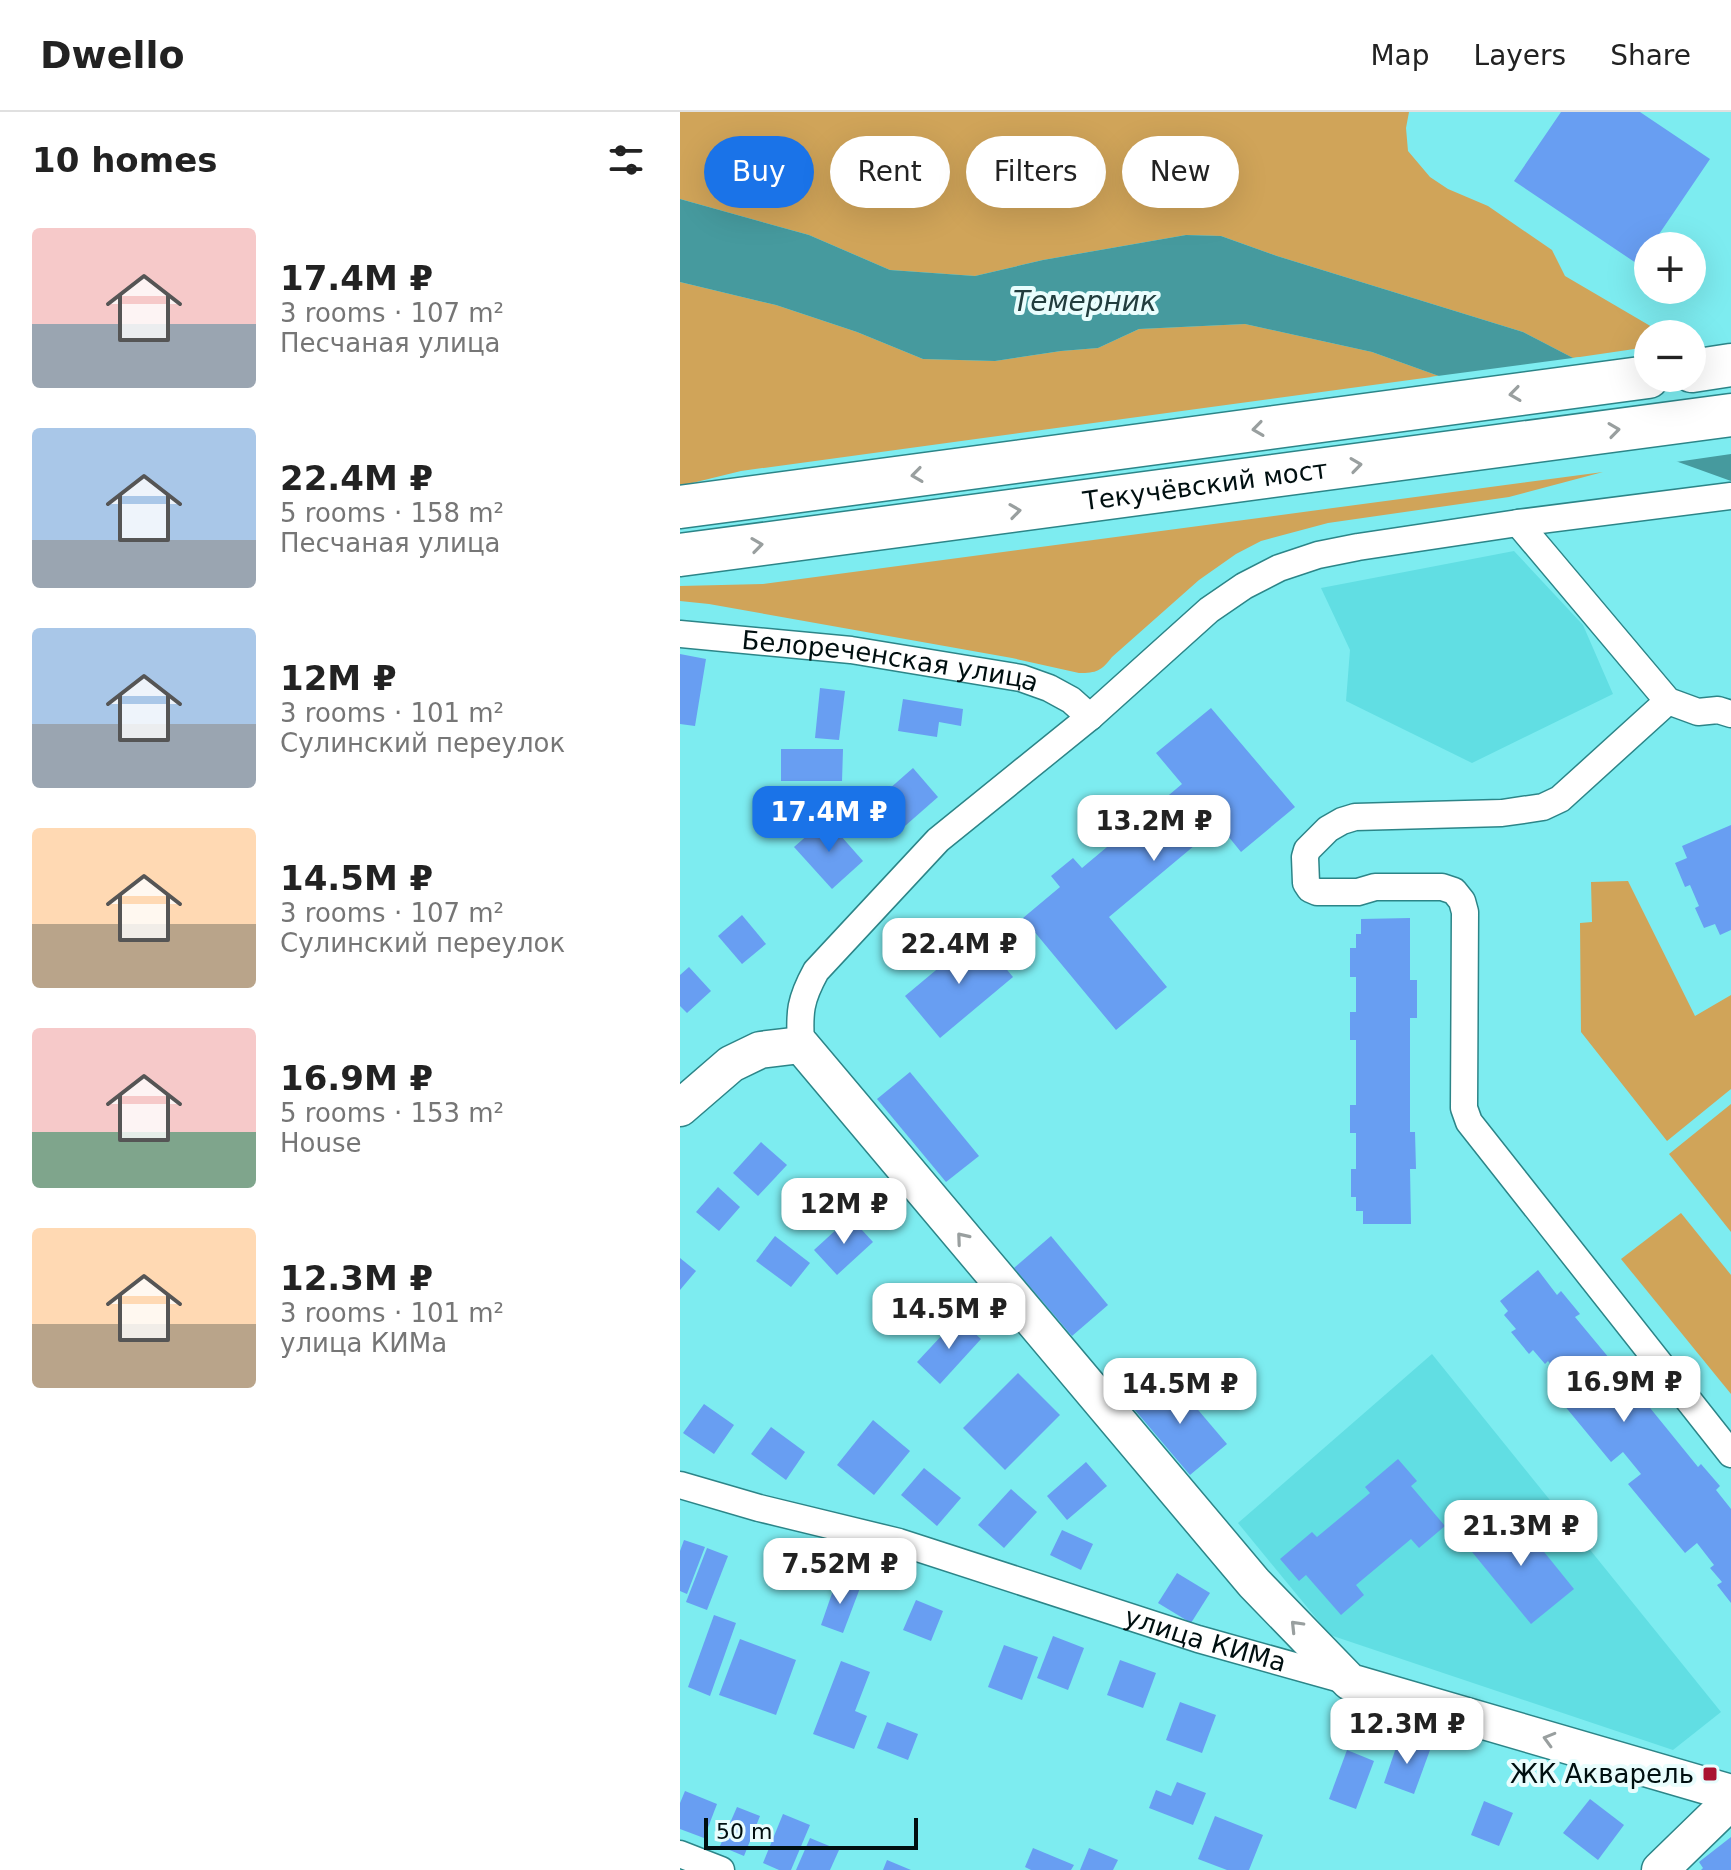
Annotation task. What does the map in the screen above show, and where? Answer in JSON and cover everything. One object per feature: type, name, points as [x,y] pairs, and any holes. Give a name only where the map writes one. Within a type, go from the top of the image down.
[{"type":"main road","points":[[1706,369],[1731,365]]},
{"type":"main road","name":"Текучёвский мост","points":[[680,507],[1634,379]]},
{"type":"main road","name":"Текучёвский мост","points":[[680,555],[1731,415]]},
{"type":"street","points":[[1350,1682],[1254,1583],[801,1045],[799,1015],[805,991],[816,971],[938,840],[1090,717],[1209,610],[1244,586],[1279,568],[1318,555],[1358,547],[1731,496]]},
{"type":"street","points":[[1518,523],[1668,701],[1698,712],[1718,710],[1731,714]]},
{"type":"street","name":"Белореченская улица","points":[[680,634],[851,650],[1021,678],[1071,700],[1090,717]]},
{"type":"street","points":[[1668,701],[1560,799],[1543,807],[1502,813],[1355,817],[1342,821],[1328,829],[1307,850],[1306,883],[1317,892],[1358,892],[1375,887],[1442,887],[1454,891],[1462,901],[1465,912],[1464,1108],[1469,1122],[1731,1454]]},
{"type":"street","points":[[680,1108],[731,1064],[760,1050],[801,1045]]},
{"type":"street","name":"улица КИМа","points":[[680,1485],[899,1542],[1198,1639],[1731,1793]]},
{"type":"street","points":[[1660,1870],[1731,1801]]},
{"type":"street","points":[[680,1854],[721,1870]]},
{"type":"shaded area","points":[[680,112],[1409,112],[1406,128],[1408,151],[1430,177],[1448,189],[1488,206],[1552,250],[1565,276],[1640,320],[1634,320],[1634,349],[1573,358],[1523,332],[1221,236],[1186,235],[1043,260],[975,276],[890,270],[809,235],[712,208],[814,208],[814,136],[704,136],[704,206],[680,199]]},
{"type":"shaded area","points":[[680,282],[776,305],[857,332],[923,359],[995,361],[1098,348],[1139,329],[1245,324],[1372,352],[1439,376],[741,471],[680,486]]},
{"type":"shaded area","points":[[1603,472],[1509,497],[1328,523],[1261,541],[1199,580],[1101,668],[1090,672],[1079,673],[1012,658],[680,601],[680,586],[763,584]]},
{"type":"shaded area","points":[[1514,551],[1583,625],[1613,694],[1472,763],[1346,701],[1350,650],[1321,588]]},
{"type":"shaded area","points":[[1628,881],[1695,1016],[1731,995],[1731,1089],[1667,1141],[1581,1032],[1580,923],[1592,922],[1591,882]]},
{"type":"shaded area","points":[[1731,1104],[1731,1232],[1669,1154]]},
{"type":"shaded area","points":[[1681,1213],[1731,1275],[1731,1394],[1621,1259]]},
{"type":"shaded area","points":[[1432,1354],[1721,1712],[1673,1750],[1330,1635],[1238,1523]]},
{"type":"water","name":"Темерник","points":[[680,199],[809,235],[890,270],[975,276],[1043,260],[1186,235],[1221,236],[1523,332],[1731,440],[1731,481],[1372,352],[1245,324],[1139,329],[1098,348],[995,361],[923,359],[857,332],[776,305],[680,282]]},
{"type":"pier","points":[[1580,357],[1634,385],[1634,392],[1648,392],[1731,435],[1731,454],[1669,463],[1430,377]]},
{"type":"building","points":[[1561,112],[1640,112],[1710,159],[1660,232],[1634,232],[1634,262],[1514,181]]},
{"type":"building","points":[[680,654],[706,659],[695,726],[680,724]]},
{"type":"building","points":[[820,688],[845,691],[839,740],[815,738]]},
{"type":"building","points":[[903,699],[963,709],[961,726],[939,722],[937,737],[898,731]]},
{"type":"building","points":[[1211,708],[1295,807],[1241,852],[1219,825],[1109,917],[1167,987],[1116,1030],[1023,918],[1060,887],[1051,876],[1073,858],[1082,868],[1182,784],[1156,753]]},
{"type":"building","points":[[781,749],[843,749],[842,781],[781,781]]},
{"type":"building","points":[[913,768],[938,797],[897,833],[872,804]]},
{"type":"building","points":[[826,819],[863,861],[832,889],[794,847]]},
{"type":"building","points":[[1731,825],[1731,930],[1720,935],[1715,924],[1704,928],[1690,885],[1685,887],[1675,863],[1687,858],[1682,846]]},
{"type":"building","points":[[742,915],[766,944],[742,964],[718,936]]},
{"type":"building","points":[[1410,918],[1410,980],[1417,980],[1417,1018],[1410,1018],[1410,1132],[1415,1132],[1416,1169],[1410,1169],[1411,1224],[1363,1224],[1363,1211],[1356,1211],[1356,1197],[1351,1197],[1351,1169],[1356,1169],[1356,1133],[1350,1133],[1350,1105],[1356,1105],[1356,1040],[1350,1040],[1350,1012],[1356,1012],[1356,977],[1350,977],[1350,948],[1356,948],[1356,934],[1361,934],[1361,919]]},
{"type":"building","points":[[978,935],[1013,977],[940,1038],[905,996]]},
{"type":"building","points":[[689,967],[711,991],[687,1013],[680,1006],[680,975]]},
{"type":"building","points":[[910,1072],[979,1156],[946,1182],[877,1099]]},
{"type":"building","points":[[761,1142],[787,1165],[758,1196],[733,1173]]},
{"type":"building","points":[[718,1187],[740,1207],[719,1231],[696,1212]]},
{"type":"building","points":[[850,1217],[873,1242],[837,1275],[814,1250]]},
{"type":"building","points":[[775,1236],[810,1263],[791,1287],[756,1261]]},
{"type":"building","points":[[1051,1236],[1108,1305],[1072,1336],[1014,1268]]},
{"type":"building","points":[[680,1258],[696,1271],[680,1290]]},
{"type":"building","points":[[1538,1270],[1557,1295],[1561,1291],[1580,1314],[1575,1317],[1624,1376],[1628,1373],[1646,1395],[1642,1398],[1698,1467],[1701,1464],[1720,1486],[1716,1490],[1731,1509],[1731,1603],[1717,1585],[1722,1582],[1710,1568],[1714,1565],[1697,1543],[1685,1553],[1628,1484],[1641,1474],[1623,1452],[1611,1462],[1554,1393],[1566,1383],[1548,1361],[1545,1364],[1533,1350],[1529,1354],[1511,1332],[1516,1329],[1504,1315],[1508,1311],[1500,1301]]},
{"type":"building","points":[[958,1318],[981,1339],[940,1384],[917,1362]]},
{"type":"building","points":[[1018,1373],[1060,1415],[1005,1470],[963,1428]]},
{"type":"building","points":[[1171,1378],[1227,1444],[1190,1475],[1134,1409]]},
{"type":"building","points":[[704,1404],[734,1425],[714,1454],[683,1433]]},
{"type":"building","points":[[873,1420],[910,1451],[874,1495],[837,1465]]},
{"type":"building","points":[[771,1427],[805,1452],[786,1480],[751,1454]]},
{"type":"building","points":[[1398,1459],[1417,1481],[1411,1486],[1445,1526],[1419,1548],[1411,1539],[1356,1585],[1364,1595],[1341,1615],[1306,1575],[1299,1581],[1280,1559],[1312,1532],[1317,1537],[1370,1493],[1365,1487]]},
{"type":"building","points":[[1086,1462],[1107,1486],[1067,1520],[1047,1496]]},
{"type":"building","points":[[924,1468],[961,1498],[937,1526],[901,1495]]},
{"type":"building","points":[[1011,1489],[1037,1512],[1004,1548],[978,1525]]},
{"type":"building","points":[[1512,1512],[1574,1589],[1531,1624],[1468,1547]]},
{"type":"building","points":[[1062,1530],[1093,1544],[1081,1570],[1050,1555]]},
{"type":"building","points":[[684,1540],[705,1547],[687,1594],[680,1591],[680,1551]]},
{"type":"building","points":[[707,1548],[728,1556],[707,1610],[686,1602]]},
{"type":"building","points":[[1177,1573],[1210,1593],[1191,1623],[1158,1603]]},
{"type":"building","points":[[837,1579],[860,1588],[843,1633],[821,1625]]},
{"type":"building","points":[[916,1600],[943,1611],[931,1641],[903,1630]]},
{"type":"building","points":[[714,1615],[736,1623],[710,1696],[688,1687]]},
{"type":"building","points":[[1053,1636],[1084,1648],[1068,1690],[1037,1678]]},
{"type":"building","points":[[740,1639],[796,1660],[776,1715],[719,1695]]},
{"type":"building","points":[[1004,1645],[1038,1657],[1022,1700],[988,1687]]},
{"type":"building","points":[[1120,1660],[1156,1673],[1143,1708],[1107,1695]]},
{"type":"building","points":[[841,1661],[870,1672],[855,1711],[867,1716],[854,1749],[813,1734]]},
{"type":"building","points":[[1180,1702],[1216,1715],[1202,1753],[1166,1740]]},
{"type":"building","points":[[887,1722],[918,1734],[908,1760],[877,1748]]},
{"type":"building","points":[[1399,1739],[1430,1750],[1414,1794],[1384,1783]]},
{"type":"building","points":[[1347,1750],[1374,1761],[1356,1809],[1329,1799]]},
{"type":"building","points":[[1177,1782],[1206,1793],[1193,1825],[1149,1808],[1156,1790],[1171,1796]]},
{"type":"building","points":[[685,1791],[717,1804],[704,1838],[680,1829],[680,1803]]},
{"type":"building","points":[[1590,1799],[1624,1825],[1598,1860],[1563,1833]]},
{"type":"building","points":[[1484,1801],[1513,1813],[1499,1846],[1471,1835]]},
{"type":"building","points":[[737,1807],[760,1816],[744,1856],[720,1846]]},
{"type":"building","points":[[783,1814],[810,1825],[791,1870],[779,1870],[763,1863]]},
{"type":"building","points":[[1215,1816],[1263,1835],[1249,1870],[1227,1870],[1198,1859]]},
{"type":"building","points":[[1731,1837],[1731,1870],[1701,1870],[1703,1868],[1699,1862]]},
{"type":"building","points":[[810,1838],[839,1850],[830,1870],[796,1870]]},
{"type":"building","points":[[1033,1848],[1074,1865],[1071,1870],[1031,1870],[1025,1867]]},
{"type":"building","points":[[1089,1848],[1118,1860],[1113,1870],[1080,1870]]},
{"type":"building","points":[[887,1860],[911,1870],[883,1870]]},
{"type":"place","name":"ЖК Акварель","points":[[1710,1774]]}]
